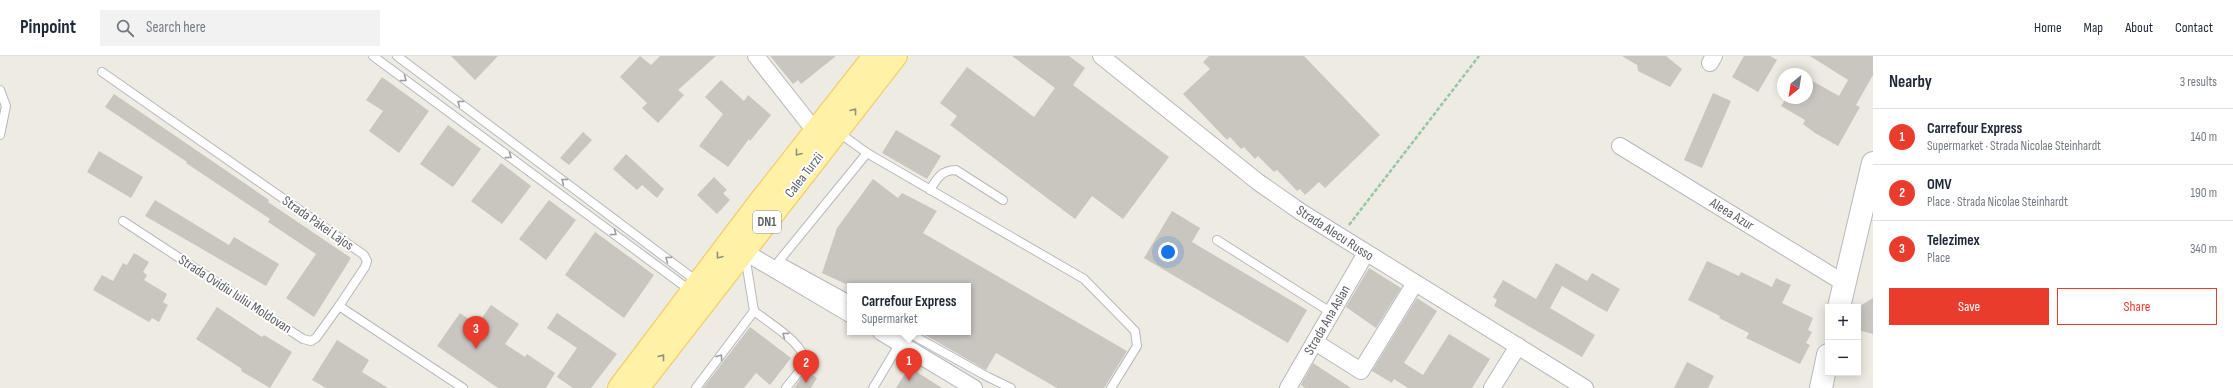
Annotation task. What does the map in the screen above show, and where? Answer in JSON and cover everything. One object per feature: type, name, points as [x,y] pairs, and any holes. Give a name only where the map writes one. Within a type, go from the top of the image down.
[{"type":"main road","name":"Calea Turzii","points":[[638,388],[896,56]]},
{"type":"main road","name":"Calea Turzii","points":[[619,388],[869,58]]},
{"type":"street","points":[[756,56],[815,130]]},
{"type":"street","name":"Strada Alecu Russo","points":[[1101,56],[1258,182],[1340,237],[1585,388]]},
{"type":"street","name":"Aleea Azur","points":[[1620,146],[1844,283]]},
{"type":"street","points":[[1840,304],[1873,163]]},
{"type":"street","points":[[745,252],[847,312]]},
{"type":"street","name":"Strada Ana Aslan","points":[[1288,388],[1366,253]]},
{"type":"street","points":[[1314,342],[1361,371],[1415,283]]},
{"type":"street","points":[[892,335],[903,338],[967,386]]},
{"type":"street","points":[[1492,388],[1518,346]]},
{"type":"street","points":[[1821,388],[1825,369]]},
{"type":"lane","points":[[373,56],[696,287]]},
{"type":"lane","points":[[397,56],[696,287]]},
{"type":"lane","name":"Strada Pakei Lajos","points":[[102,72],[364,255],[367,261],[364,268],[339,306]]},
{"type":"lane","points":[[0,90],[6,106],[0,135]]},
{"type":"lane","points":[[838,132],[867,153],[1084,279],[1135,331],[1137,346],[1111,388]]},
{"type":"lane","points":[[847,298],[779,261],[867,153]]},
{"type":"lane","points":[[930,190],[939,175],[947,170],[956,170],[1003,200]]},
{"type":"lane","name":"Strada Ovidiu Iuliu Moldovan","points":[[123,221],[304,339],[311,341],[316,338],[339,306]]},
{"type":"lane","points":[[1217,240],[1332,313]]},
{"type":"lane","points":[[745,252],[754,311],[799,346],[805,354],[804,365],[786,388]]},
{"type":"lane","points":[[339,306],[463,388]]},
{"type":"lane","points":[[696,388],[754,311]]},
{"type":"lane","points":[[873,388],[903,338],[1012,388]]},
{"type":"path","points":[[1340,237],[1479,56]]},
{"type":"building","points":[[451,56],[498,56],[475,80]]},
{"type":"building","points":[[640,56],[651,65],[660,56],[716,56],[678,90],[684,95],[658,123],[642,108],[647,103],[620,77]]},
{"type":"building","points":[[770,56],[836,56],[801,84],[798,80],[793,84]]},
{"type":"building","points":[[1012,56],[1069,56],[1085,68],[1073,85],[1169,157],[1123,219],[1092,196],[1075,219],[950,125],[957,116],[940,103],[967,67],[1034,117],[1055,88]]},
{"type":"building","points":[[1209,56],[1304,56],[1380,135],[1325,188],[1319,182],[1305,195],[1300,189],[1297,191],[1277,170],[1274,172],[1258,156],[1255,159],[1244,147],[1241,149],[1230,137],[1227,140],[1183,94],[1210,69],[1203,62]]},
{"type":"building","points":[[1622,56],[1666,56],[1682,69],[1670,87],[1638,71],[1637,65]]},
{"type":"building","points":[[1744,56],[1770,56],[1777,60],[1758,92],[1732,77]]},
{"type":"building","points":[[1810,56],[1873,56],[1873,75],[1856,105],[1860,107],[1838,146],[1815,133],[1803,124],[1805,120],[1781,106],[1782,104],[1813,104],[1813,81],[1839,96],[1848,80]]},
{"type":"building","points":[[382,77],[429,111],[399,153],[369,131],[383,111],[366,100]]},
{"type":"building","points":[[721,80],[744,101],[748,95],[771,115],[750,141],[749,139],[728,167],[699,146],[723,114],[705,97]]},
{"type":"building","points":[[1713,93],[1731,101],[1702,168],[1684,160]]},
{"type":"building","points":[[114,94],[351,258],[314,317],[286,298],[316,254],[268,222],[270,219],[105,107]]},
{"type":"building","points":[[448,125],[481,149],[453,187],[420,164]]},
{"type":"building","points":[[896,130],[941,156],[927,179],[882,153]]},
{"type":"building","points":[[583,132],[592,140],[569,165],[560,158]]},
{"type":"building","points":[[99,151],[143,177],[131,198],[87,172]]},
{"type":"building","points":[[626,154],[664,189],[657,198],[642,185],[637,190],[613,169]]},
{"type":"building","points":[[501,163],[531,186],[502,224],[471,201]]},
{"type":"building","points":[[714,177],[727,190],[723,193],[730,200],[717,214],[697,195]]},
{"type":"building","points":[[873,179],[898,198],[902,193],[937,211],[923,233],[1127,351],[1104,388],[1057,388],[996,353],[986,370],[925,335],[971,335],[971,283],[847,283],[847,285],[822,273],[837,228]]},
{"type":"building","points":[[155,200],[229,245],[234,237],[279,264],[266,286],[145,216]]},
{"type":"building","points":[[549,200],[576,220],[546,260],[519,239]]},
{"type":"building","points":[[1172,211],[1200,228],[1192,242],[1307,310],[1288,343],[1144,258]]},
{"type":"building","points":[[595,232],[654,275],[624,318],[565,275]]},
{"type":"building","points":[[134,253],[149,262],[143,272],[147,275],[144,280],[167,294],[163,302],[168,305],[159,322],[152,318],[149,322],[93,290],[102,275],[113,281],[123,263],[127,265]]},
{"type":"building","points":[[1707,261],[1739,276],[1741,272],[1772,287],[1776,278],[1791,285],[1782,303],[1813,318],[1808,330],[1812,332],[1806,343],[1810,345],[1800,364],[1746,338],[1749,333],[1688,300]]},
{"type":"building","points":[[1556,263],[1587,281],[1592,273],[1620,289],[1607,312],[1562,286],[1550,308],[1595,335],[1582,357],[1494,306],[1497,300],[1493,297],[1503,280],[1536,299]]},
{"type":"building","points":[[1369,268],[1401,288],[1376,328],[1346,307]]},
{"type":"building","points":[[1417,298],[1437,311],[1404,363],[1423,375],[1449,334],[1490,359],[1472,388],[1408,388],[1394,379],[1392,383],[1372,371]]},
{"type":"building","points":[[1873,298],[1873,334],[1861,331],[1861,305]]},
{"type":"building","points":[[491,305],[519,324],[505,344],[525,357],[527,354],[555,373],[546,388],[498,388],[437,346],[460,313],[477,325]]},
{"type":"building","points":[[217,307],[262,337],[264,335],[292,352],[270,388],[241,371],[242,369],[196,339]]},
{"type":"building","points":[[557,313],[617,354],[591,388],[573,388],[557,377],[577,348],[547,328]]},
{"type":"building","points":[[750,327],[791,358],[770,385],[756,373],[744,388],[703,388]]},
{"type":"building","points":[[337,340],[369,360],[362,372],[388,388],[326,388],[312,380]]},
{"type":"building","points":[[1687,362],[1714,376],[1708,388],[1674,388]]},
{"type":"building","points":[[1313,363],[1351,388],[1305,388],[1301,385]]},
{"type":"building","points":[[909,367],[942,388],[896,388]]},
{"type":"building","points":[[806,371],[817,378],[811,388],[794,388]]},
{"type":"place","name":"Telezimex","points":[[476,349]]},
{"type":"place","name":"Carrefour Express","points":[[909,381]]},
{"type":"place","name":"OMV","points":[[806,383]]}]
